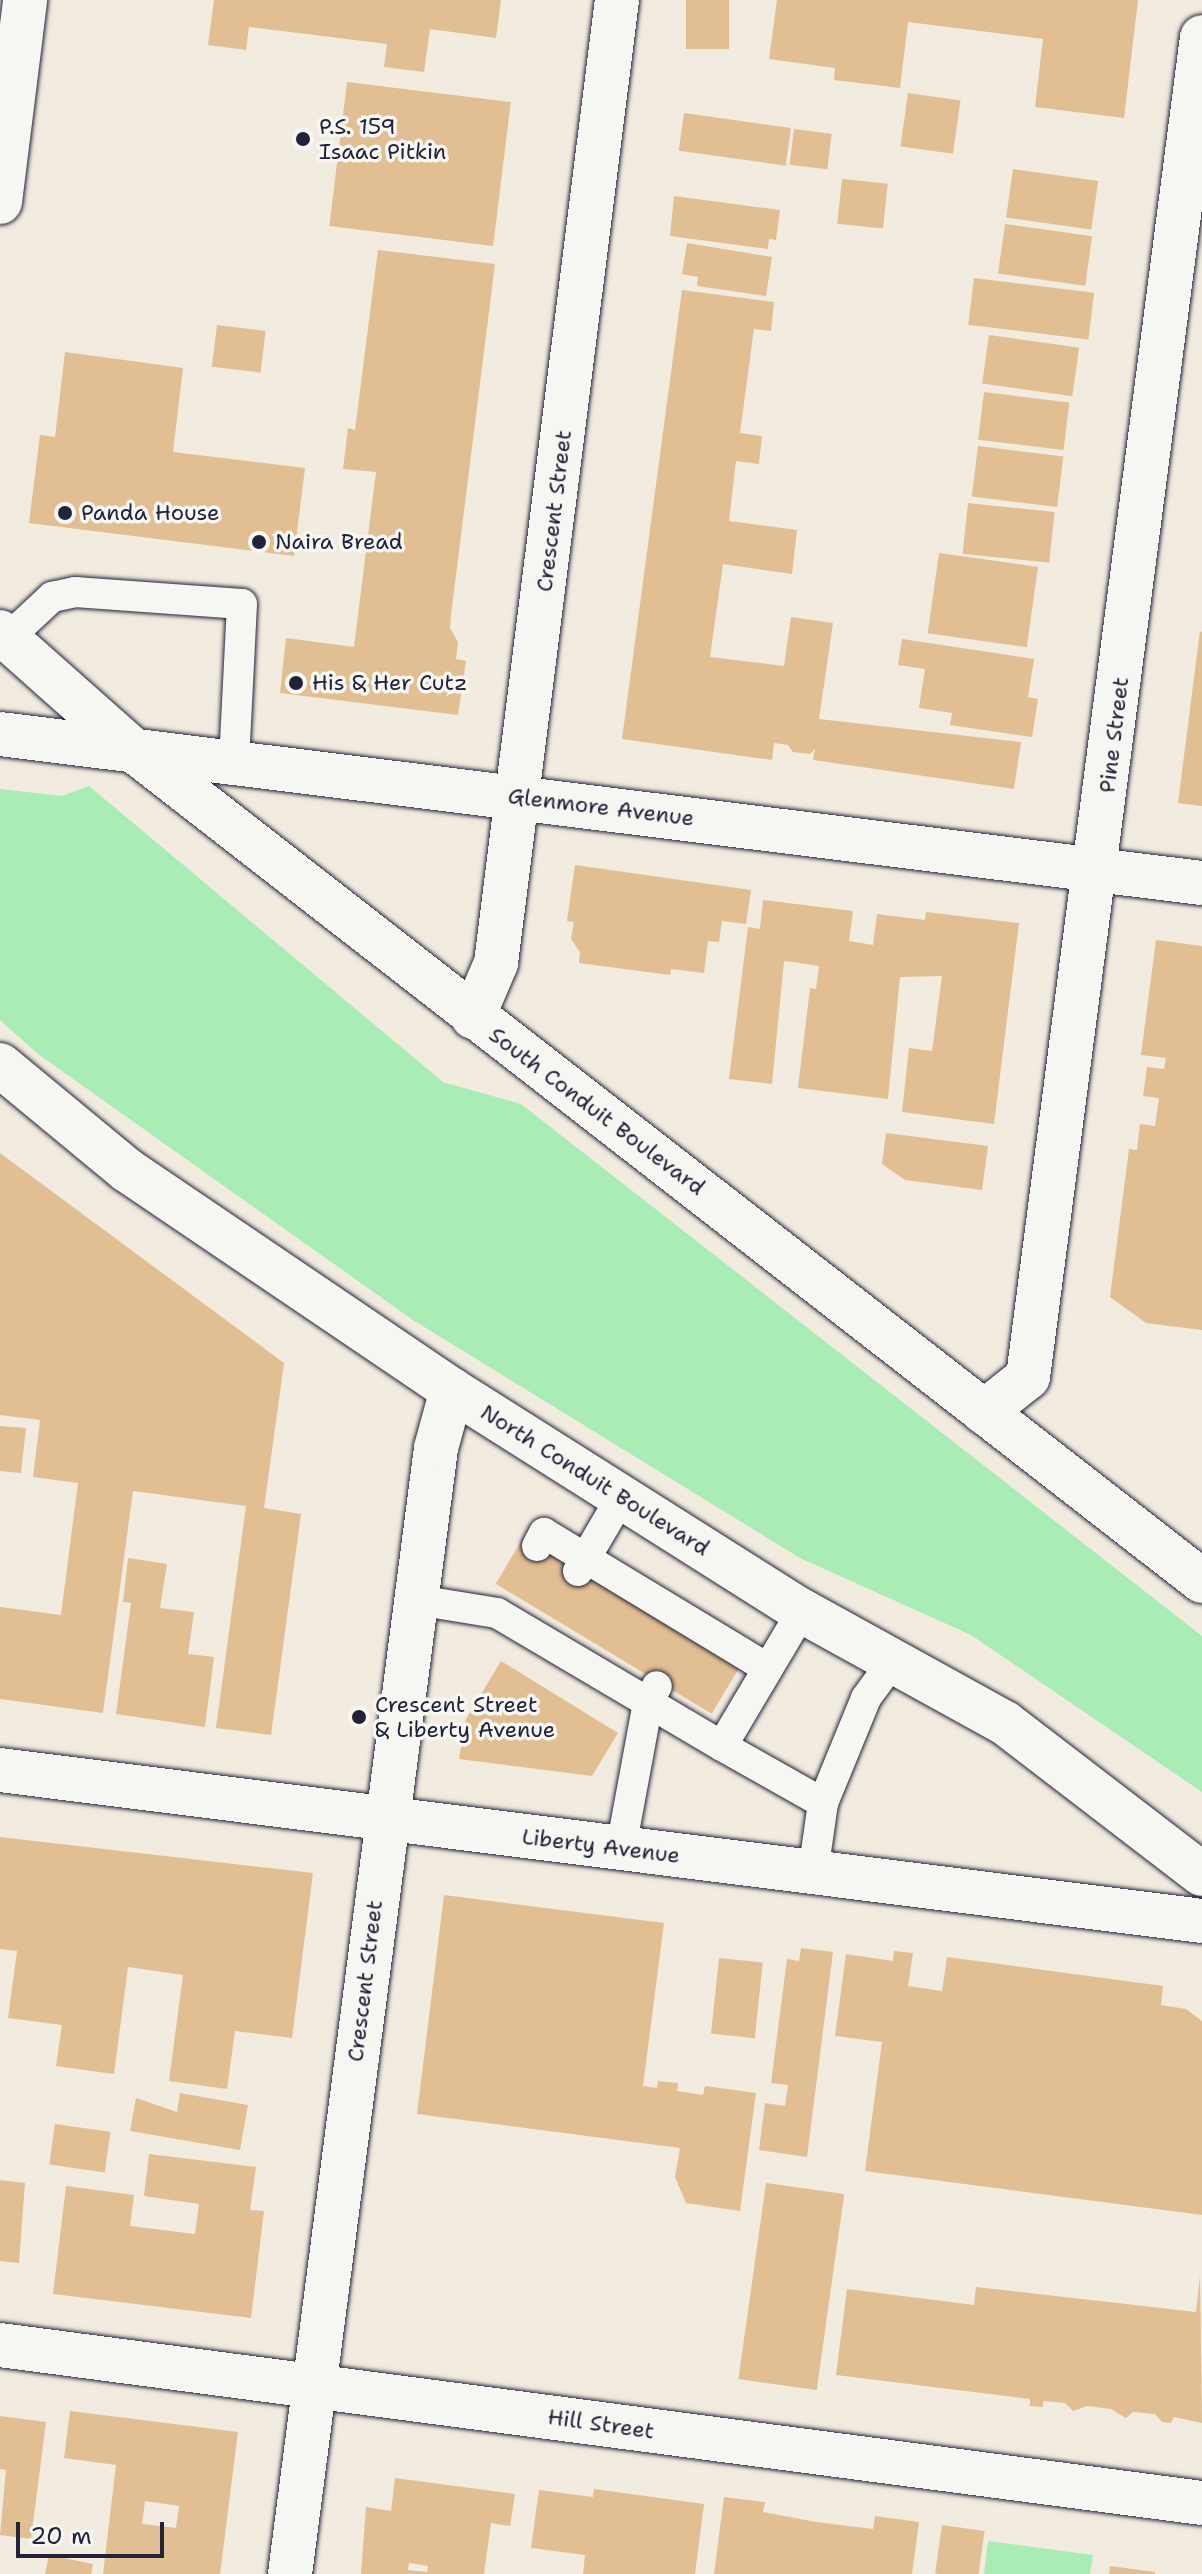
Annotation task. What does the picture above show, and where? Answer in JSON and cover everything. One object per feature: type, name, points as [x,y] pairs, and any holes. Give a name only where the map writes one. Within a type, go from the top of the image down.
[{"type":"street","points":[[0,202],[25,0]]},
{"type":"street","name":"Crescent Street","points":[[473,1017],[496,963],[617,0]]},
{"type":"street","name":"Pine Street","points":[[984,1412],[1028,1377],[1097,870],[1202,37]]},
{"type":"street","name":"South Conduit Boulevard","points":[[4,635],[133,750],[473,1017],[800,1264],[1202,1581]]},
{"type":"street","name":"Glenmore Avenue","points":[[0,734],[1202,883]]},
{"type":"street","name":"North Conduit Boulevard","points":[[0,1065],[127,1170],[452,1390],[802,1611],[1005,1723],[1202,1874]]},
{"type":"street","name":"Crescent Street","points":[[290,2574],[436,1448],[452,1390]]},
{"type":"street","name":"Liberty Avenue","points":[[0,1770],[1202,1921]]},
{"type":"street","name":"Hill Street","points":[[0,2345],[1202,2503]]},
{"type":"lane","points":[[4,635],[52,597],[75,592],[242,604],[234,762]]},
{"type":"lane","points":[[582,1564],[622,1496]]},
{"type":"lane","points":[[537,1546],[544,1533],[582,1564],[635,1597],[732,1655],[767,1668]]},
{"type":"lane","points":[[417,1600],[503,1604],[693,1718],[722,1746],[823,1803]]},
{"type":"lane","points":[[722,1746],[802,1611]]},
{"type":"lane","points":[[813,1872],[823,1803],[866,1698],[893,1661]]},
{"type":"lane","points":[[621,1848],[653,1693]]},
{"type":"green space","points":[[89,786],[443,1082],[521,1104],[1202,1636],[1202,1792],[971,1635],[800,1558],[413,1320],[38,1054],[0,1020],[0,789],[62,796]]},
{"type":"green space","points":[[988,2541],[1093,2555],[1090,2574],[984,2574]]},
{"type":"building","points":[[214,0],[501,0],[496,38],[430,29],[424,72],[384,67],[387,44],[249,27],[246,50],[208,45]]},
{"type":"building","points":[[686,0],[729,0],[729,49],[686,49]]},
{"type":"building","points":[[777,0],[1138,0],[1124,118],[1035,107],[1043,39],[908,22],[900,88],[834,80],[835,68],[769,59]]},
{"type":"building","points":[[347,82],[511,102],[493,246],[329,226]]},
{"type":"building","points":[[908,93],[960,100],[953,154],[900,146]]},
{"type":"building","points":[[684,113],[791,128],[786,166],[679,151]]},
{"type":"building","points":[[794,129],[832,134],[827,169],[790,165]]},
{"type":"building","points":[[1013,169],[1098,181],[1091,229],[1006,218]]},
{"type":"building","points":[[842,179],[888,184],[883,229],[837,224]]},
{"type":"building","points":[[674,196],[780,210],[776,240],[769,239],[768,249],[670,236]]},
{"type":"building","points":[[1005,224],[1092,236],[1085,286],[998,274]]},
{"type":"building","points":[[687,243],[772,257],[766,296],[697,286],[698,277],[682,274]]},
{"type":"building","points":[[378,250],[495,264],[451,615],[450,628],[458,642],[456,659],[466,661],[458,715],[280,693],[286,638],[354,647],[376,472],[343,469],[348,428],[355,430]]},
{"type":"building","points":[[974,278],[1094,293],[1088,339],[968,325]]},
{"type":"building","points":[[682,290],[774,302],[771,331],[754,329],[740,433],[762,436],[759,464],[736,461],[729,521],[797,530],[792,574],[723,564],[710,657],[784,666],[791,617],[833,623],[819,719],[1021,742],[1014,789],[813,760],[815,749],[810,754],[793,752],[788,745],[774,743],[772,760],[622,739]]},
{"type":"building","points":[[217,325],[266,331],[261,373],[212,367]]},
{"type":"building","points":[[989,335],[1079,348],[1072,396],[982,384]]},
{"type":"building","points":[[65,352],[183,368],[173,452],[305,468],[294,556],[29,523],[40,435],[55,437]]},
{"type":"building","points":[[984,392],[1069,402],[1064,450],[978,440]]},
{"type":"building","points":[[978,446],[1063,456],[1057,507],[972,497]]},
{"type":"building","points":[[968,503],[1055,512],[1049,563],[963,554]]},
{"type":"building","points":[[939,553],[1038,567],[1027,647],[928,633]]},
{"type":"building","points":[[1202,632],[1202,806],[1178,803]]},
{"type":"building","points":[[902,639],[1034,659],[1028,697],[1038,699],[1032,737],[950,725],[952,713],[919,708],[925,669],[898,665]]},
{"type":"building","points":[[575,865],[751,890],[746,924],[722,921],[719,942],[708,941],[704,973],[671,969],[670,975],[579,963],[580,952],[571,939],[574,922],[567,921]]},
{"type":"building","points":[[763,900],[853,911],[849,941],[873,945],[877,914],[925,920],[926,912],[1019,923],[994,1124],[902,1112],[909,1048],[932,1051],[942,976],[900,977],[888,1099],[798,1088],[810,988],[816,989],[819,966],[800,963],[784,961],[772,1084],[729,1079],[748,927],[760,929]]},
{"type":"building","points":[[1156,940],[1202,946],[1202,1330],[1146,1323],[1110,1297],[1129,1149],[1137,1150],[1140,1124],[1155,1126],[1159,1098],[1143,1096],[1147,1067],[1164,1069],[1166,1058],[1141,1055]]},
{"type":"building","points":[[886,1133],[988,1146],[982,1190],[905,1180],[882,1164]]},
{"type":"building","points":[[0,1153],[284,1363],[264,1508],[301,1514],[271,1735],[216,1728],[246,1506],[133,1491],[103,1713],[0,1699],[0,1607],[61,1615],[78,1483],[33,1477],[40,1420],[0,1415]]},
{"type":"building","points":[[0,1426],[26,1428],[21,1473],[0,1471]]},
{"type":"building","points":[[525,1535],[741,1665],[712,1714],[496,1584]]},
{"type":"building","points":[[128,1558],[167,1564],[160,1608],[194,1612],[188,1654],[214,1657],[205,1727],[116,1714],[131,1603],[123,1602]]},
{"type":"building","points":[[501,1661],[618,1733],[592,1776],[459,1759],[466,1719]]},
{"type":"building","points":[[0,1837],[313,1873],[292,2038],[235,2031],[227,2089],[169,2081],[183,1975],[128,1967],[114,2074],[56,2066],[62,2025],[8,2018],[17,1951],[0,1949]]},
{"type":"building","points":[[444,1895],[664,1923],[643,2086],[657,2088],[658,2081],[678,2083],[677,2091],[703,2095],[705,2086],[756,2093],[740,2211],[686,2203],[675,2177],[680,2148],[417,2114]]},
{"type":"building","points":[[801,1948],[833,1952],[807,2157],[759,2150],[765,2103],[785,2106],[788,2085],[771,2083],[787,1959],[799,1961]]},
{"type":"building","points":[[894,1951],[913,1953],[908,1986],[942,1991],[947,1957],[1163,1986],[1161,2005],[1186,2009],[1202,2021],[1202,2215],[865,2171],[882,2042],[835,2036],[846,1954],[893,1961]]},
{"type":"building","points":[[719,1958],[763,1963],[755,2038],[711,2034]]},
{"type":"building","points":[[180,2093],[248,2105],[240,2150],[130,2131],[136,2098],[177,2112]]},
{"type":"building","points":[[55,2124],[110,2132],[105,2172],[49,2165]]},
{"type":"building","points":[[149,2154],[256,2167],[250,2210],[264,2211],[251,2318],[53,2294],[66,2186],[134,2195],[130,2226],[195,2234],[199,2204],[144,2196]]},
{"type":"building","points":[[0,2180],[25,2183],[19,2263],[0,2261]]},
{"type":"building","points":[[766,2183],[844,2194],[817,2390],[738,2379]]},
{"type":"building","points":[[1200,2276],[1202,2423],[1174,2417],[1171,2423],[1162,2422],[1155,2414],[1133,2412],[1126,2418],[1111,2409],[1087,2406],[1073,2411],[1065,2403],[1043,2401],[1043,2407],[1030,2406],[1030,2399],[836,2375],[847,2289],[974,2305],[976,2287],[1196,2312]]},
{"type":"building","points":[[70,2411],[238,2432],[220,2574],[103,2574],[116,2465],[64,2458]],"holes":[[[145,2501],[179,2506],[176,2528],[142,2524]]]},
{"type":"building","points":[[0,2416],[46,2422],[31,2539],[0,2535],[6,2470],[0,2469]]},
{"type":"building","points":[[395,2478],[515,2494],[510,2526],[491,2523],[484,2574],[361,2574],[366,2507],[391,2511]],"holes":[[[409,2563],[428,2566],[427,2572],[408,2570]]]},
{"type":"building","points":[[594,2489],[704,2504],[695,2574],[583,2574],[585,2555],[531,2548],[539,2490],[593,2497]]},
{"type":"building","points":[[724,2497],[765,2502],[763,2512],[816,2522],[873,2529],[875,2516],[919,2522],[912,2574],[714,2574]]},
{"type":"building","points":[[942,2525],[985,2531],[979,2574],[935,2574]]},
{"type":"building","points":[[49,2555],[93,2564],[91,2574],[45,2574]]},
{"type":"building","points":[[1110,2566],[1155,2572],[1155,2574],[1109,2574]]},
{"type":"place","name":"P.S. 159 Isaac Pitkin","points":[[303,139]]},
{"type":"place","name":"Panda House","points":[[65,513]]},
{"type":"place","name":"Naira Bread","points":[[259,542]]},
{"type":"place","name":"His & Her Cutz","points":[[296,683]]},
{"type":"place","name":"Crescent Street & Liberty Avenue","points":[[359,1717]]}]
